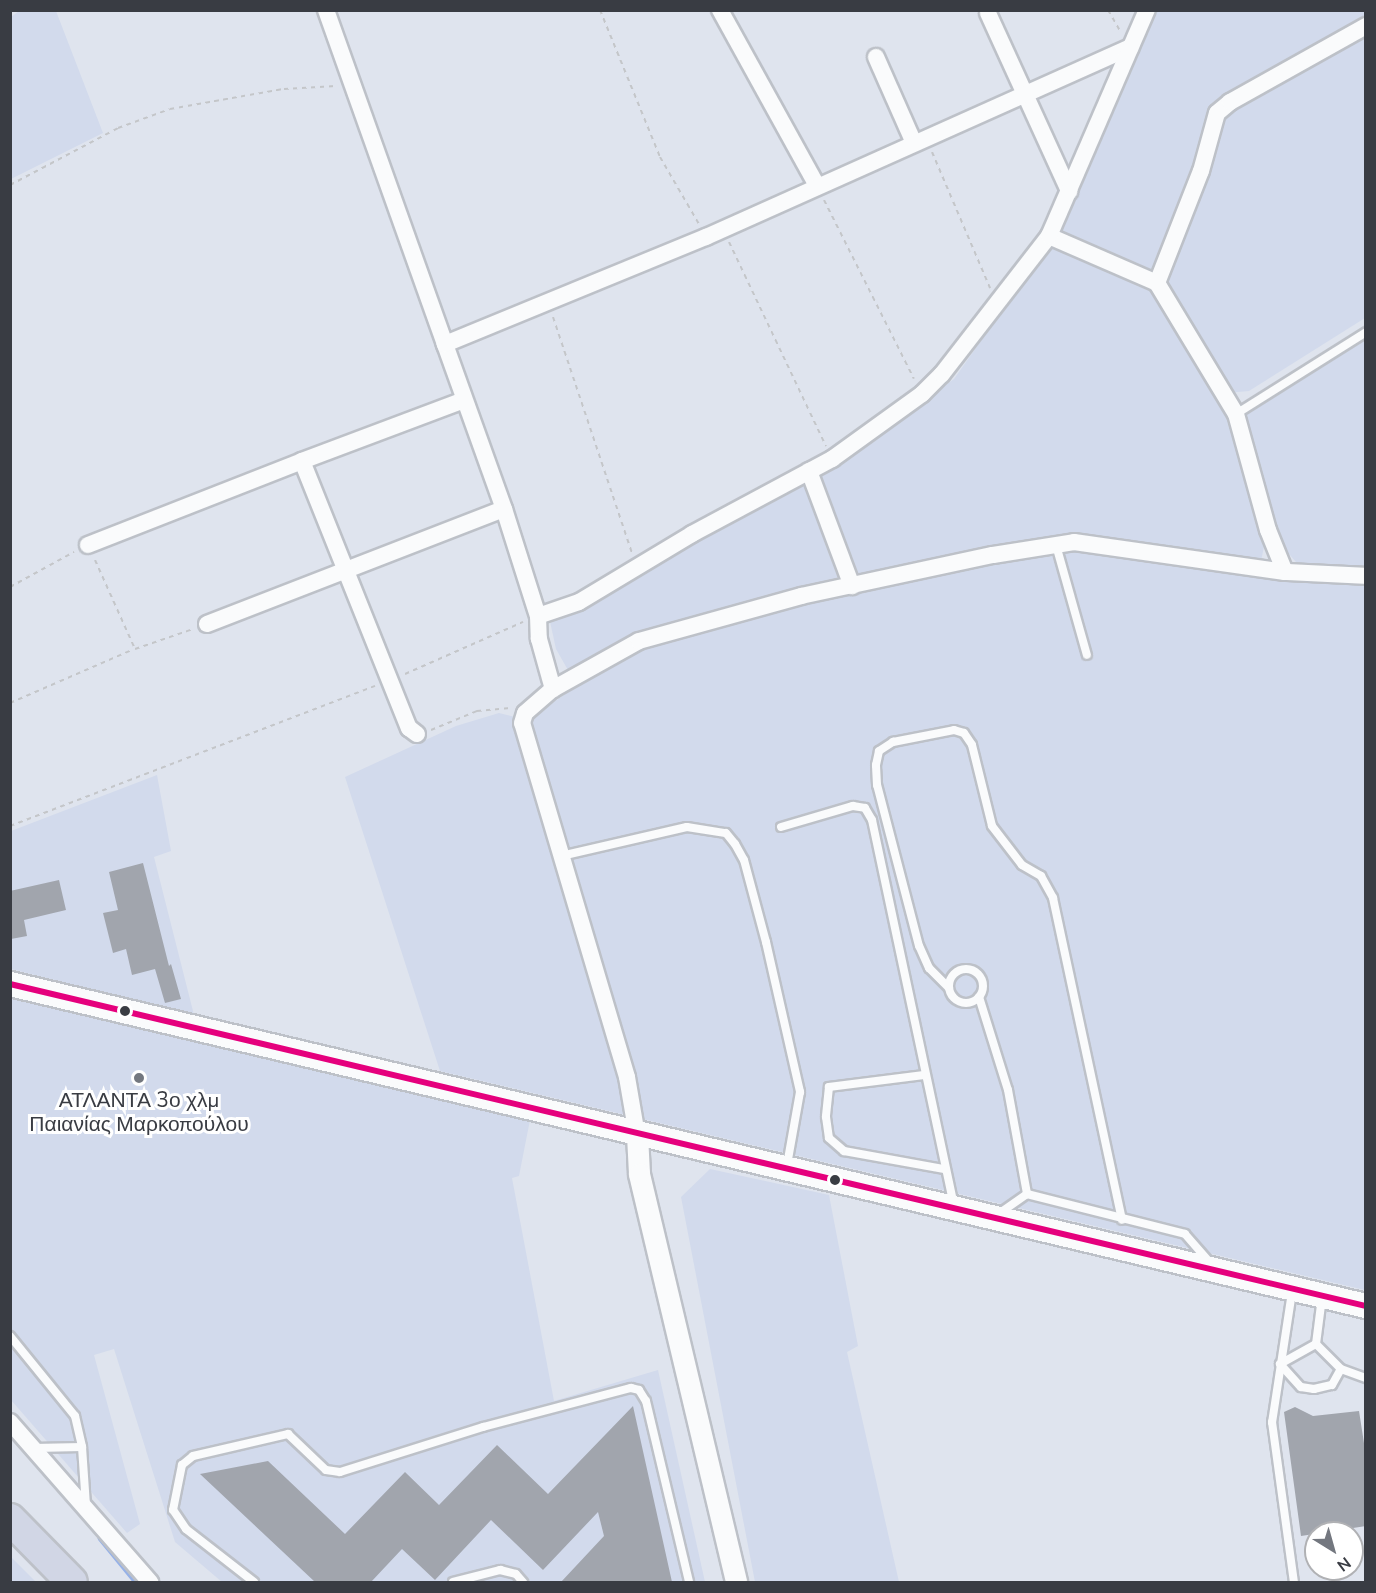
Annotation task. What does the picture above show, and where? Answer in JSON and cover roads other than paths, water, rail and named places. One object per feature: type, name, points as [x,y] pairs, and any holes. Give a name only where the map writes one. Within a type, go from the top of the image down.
[{"type":"highway","points":[[10,1519],[72,1582]]},
{"type":"main road","points":[[10,984],[637,1136],[1365,1306]]},
{"type":"street","points":[[326,10],[504,509],[538,616],[539,639],[553,689]]},
{"type":"street","points":[[720,10],[817,186]]},
{"type":"street","points":[[538,616],[579,602],[637,567],[832,459],[922,394],[964,349],[1049,236],[1147,10]]},
{"type":"street","points":[[988,13],[1069,191]]},
{"type":"street","points":[[1157,283],[1201,171],[1218,113],[1230,102],[1365,26]]},
{"type":"street","points":[[445,344],[723,230],[1130,47]]},
{"type":"street","points":[[876,57],[920,141]]},
{"type":"street","points":[[1049,236],[1157,283],[1236,414],[1268,530],[1285,572]]},
{"type":"street","points":[[88,544],[464,399]]},
{"type":"street","points":[[302,461],[409,728],[417,734]]},
{"type":"street","points":[[809,471],[852,586]]},
{"type":"street","points":[[207,624],[504,509]]},
{"type":"street","points":[[736,1582],[639,1174],[637,1136],[627,1077],[522,723],[525,713],[553,689],[639,641],[711,618],[852,586],[1074,542],[1285,572],[1365,576]]},
{"type":"street","points":[[10,1422],[150,1582]]},
{"type":"lane","points":[[1236,414],[1365,332]]},
{"type":"lane","points":[[1056,545],[1087,655]]},
{"type":"lane","points":[[978,997],[969,1002],[958,1001],[949,988],[929,968],[919,946],[877,785],[876,765],[879,751],[893,742],[954,730],[964,733],[972,745],[992,825],[1022,865],[1041,876],[1053,898],[1122,1220]]},
{"type":"lane","points":[[781,827],[853,806],[865,808],[872,820],[944,1169],[956,1210]]},
{"type":"lane","points":[[561,856],[687,827],[726,833],[735,844],[744,860],[766,942],[800,1092],[786,1169]]},
{"type":"lane","points":[[949,988],[955,973],[971,970],[982,981],[978,997],[1008,1090],[1027,1194]]},
{"type":"lane","points":[[924,1075],[829,1087],[826,1118],[829,1138],[844,1152],[944,1169]]},
{"type":"lane","points":[[992,1218],[1027,1194],[1122,1220],[1185,1234],[1217,1271]]},
{"type":"lane","points":[[1293,1288],[1272,1422],[1294,1582]]},
{"type":"lane","points":[[1316,1344],[1322,1295]]},
{"type":"lane","points":[[10,1336],[75,1416],[82,1447],[86,1507]]},
{"type":"lane","points":[[1280,1364],[1316,1344]]},
{"type":"lane","points":[[1316,1344],[1341,1369],[1365,1378]]},
{"type":"lane","points":[[1280,1364],[1300,1387],[1314,1389],[1332,1385],[1341,1369]]},
{"type":"lane","points":[[254,1582],[186,1529],[173,1510],[182,1465],[193,1456],[288,1434],[326,1470],[340,1472],[483,1428],[631,1388],[639,1390],[646,1401],[689,1582]]},
{"type":"lane","points":[[33,1448],[82,1447]]},
{"type":"lane","points":[[453,1582],[500,1570],[516,1574],[523,1582]]},
{"type":"waterway","points":[[100,1538],[136,1582]]},
{"type":"place","name":"ΑΤΛΑΝΤΑ 3ο χλμ Παιανίας Μαρκοπούλου","points":[[139,1078]]}]
